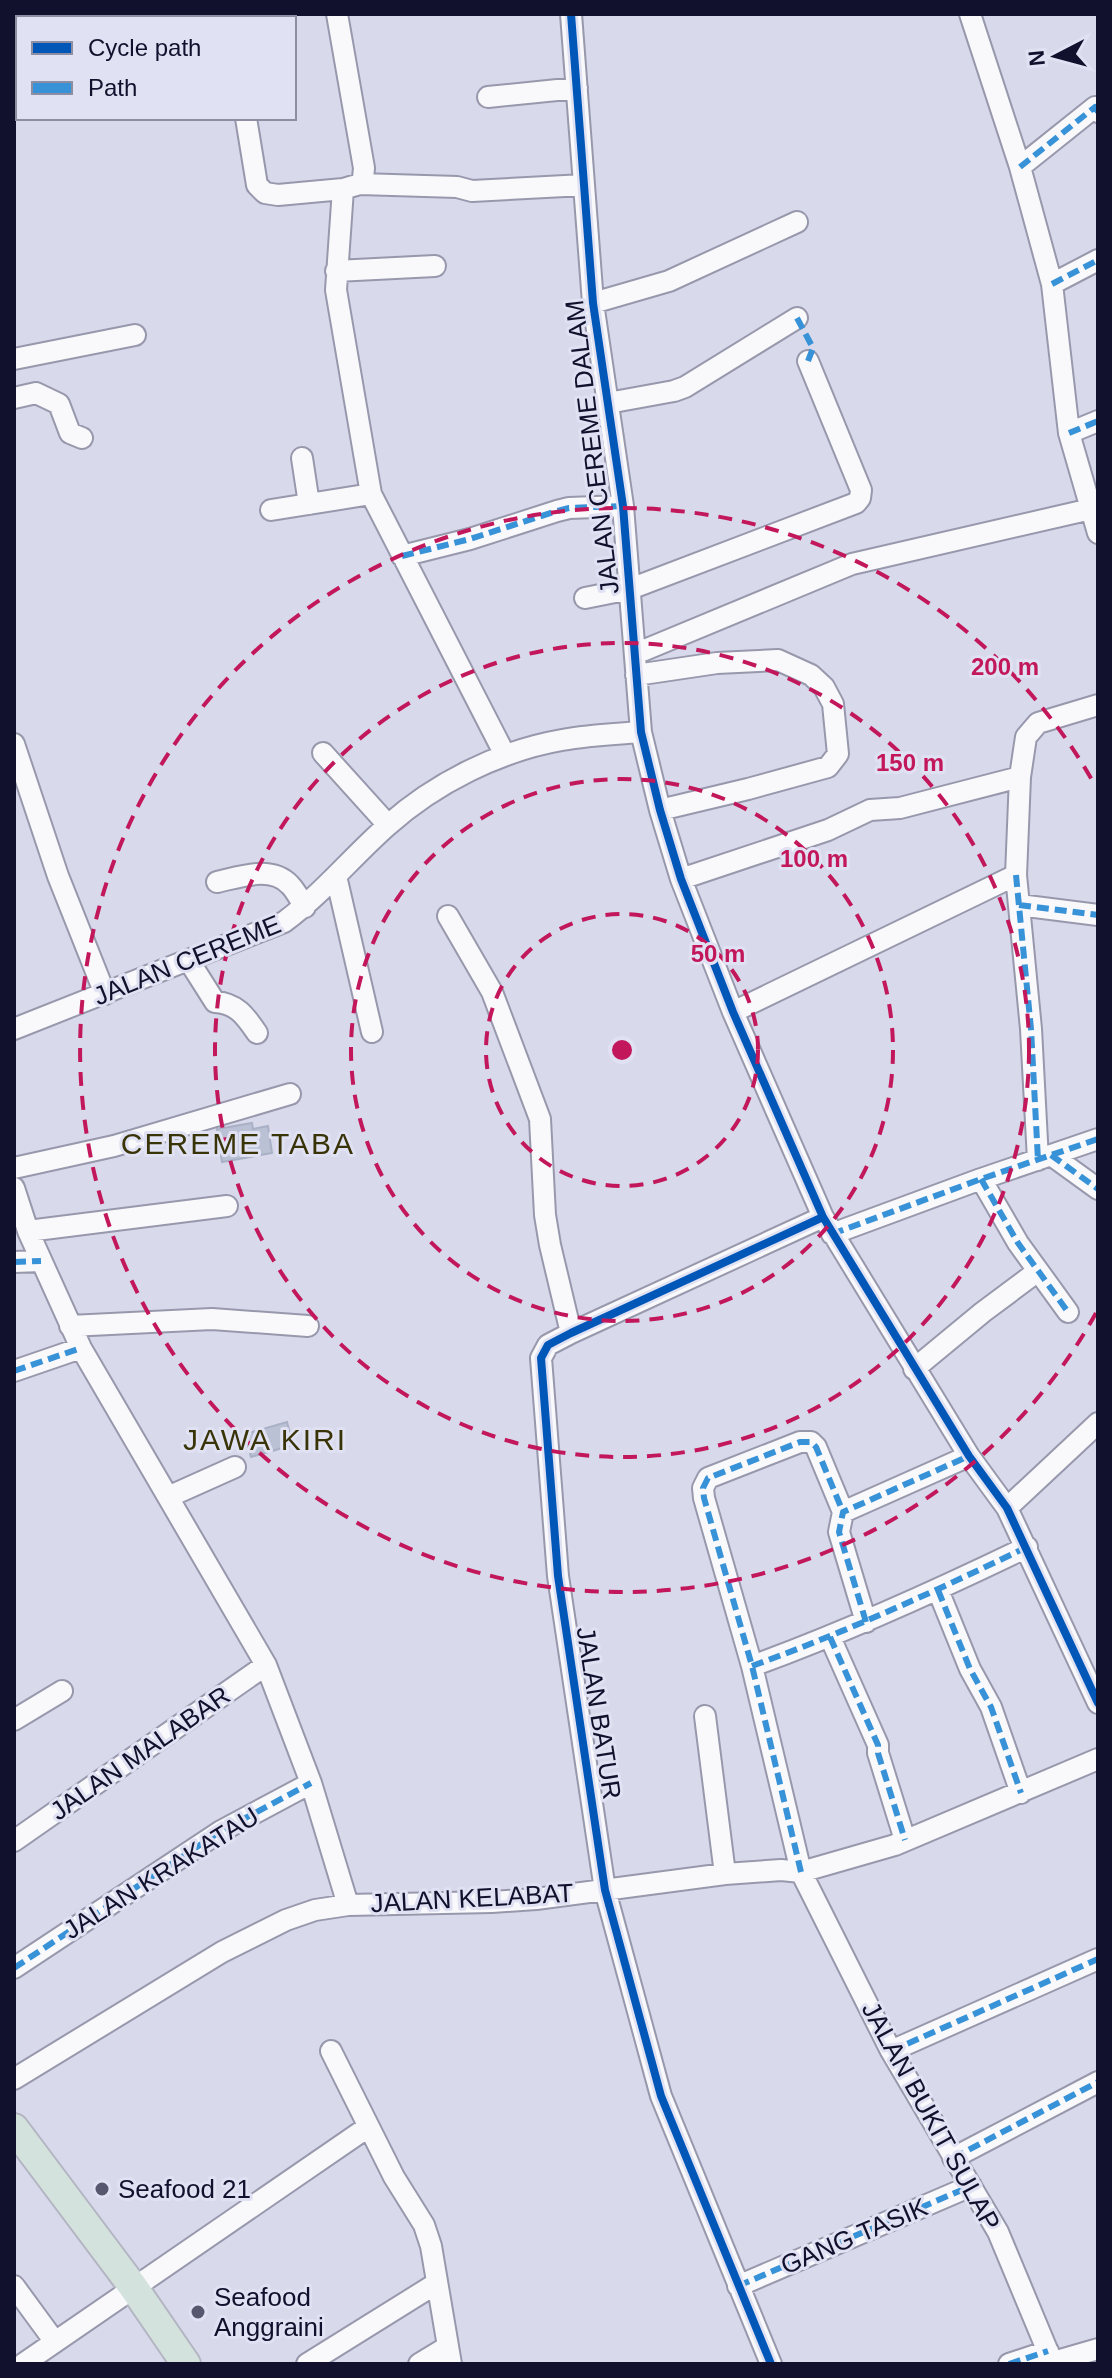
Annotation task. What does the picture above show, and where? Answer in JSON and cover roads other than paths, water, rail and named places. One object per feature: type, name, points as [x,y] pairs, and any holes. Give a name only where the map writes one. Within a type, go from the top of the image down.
[{"type":"highway","points":[[14,2128],[134,2288],[186,2364]]},
{"type":"street","points":[[337,14],[364,168],[363,178],[351,187],[336,271],[336,290],[371,494],[505,755]]},
{"type":"street","name":"JALAN CEREME DALAM","points":[[571,14],[593,303],[623,506],[641,732],[681,879],[733,1012],[828,1225],[969,1456],[1007,1508],[1098,1703]]},
{"type":"street","points":[[970,14],[1020,167],[1052,284],[1069,433],[1098,533]]},
{"type":"street","points":[[488,97],[577,88]]},
{"type":"street","points":[[1020,167],[1097,108]]},
{"type":"street","points":[[246,120],[257,185],[261,190],[278,195],[351,187],[457,187],[472,191],[584,185]]},
{"type":"street","points":[[593,303],[669,281],[797,222]]},
{"type":"street","points":[[1052,284],[1098,260]]},
{"type":"street","points":[[336,271],[435,266]]},
{"type":"street","points":[[608,403],[685,387],[797,318]]},
{"type":"street","points":[[14,359],[135,335]]},
{"type":"street","points":[[585,598],[630,589],[856,503],[861,490],[808,361]]},
{"type":"street","points":[[14,398],[36,393],[59,404],[70,433],[82,438]]},
{"type":"street","points":[[1069,433],[1098,421]]},
{"type":"street","points":[[302,458],[309,504]]},
{"type":"street","points":[[271,510],[371,494]]},
{"type":"street","points":[[402,556],[470,539],[569,508],[623,506]]},
{"type":"street","points":[[635,654],[852,564],[1091,509]]},
{"type":"street","points":[[636,675],[717,663],[778,660],[811,675],[824,687],[833,704],[838,754],[828,767],[660,810]]},
{"type":"street","points":[[1098,705],[1038,723],[1026,737],[1020,777],[1016,875],[1044,1157],[1098,1189]]},
{"type":"street","name":"JALAN CEREME","points":[[14,1029],[272,928],[305,907],[388,825],[450,781],[505,755],[562,740],[641,732]]},
{"type":"street","points":[[14,744],[58,876],[105,994]]},
{"type":"street","points":[[323,753],[388,825]]},
{"type":"street","points":[[681,879],[828,830],[870,810],[900,808],[1020,777]]},
{"type":"street","points":[[217,882],[256,873],[271,875],[290,884],[305,907]]},
{"type":"street","points":[[733,1012],[1016,875]]},
{"type":"street","points":[[336,876],[372,1032]]},
{"type":"street","points":[[1019,905],[1098,915]]},
{"type":"street","points":[[448,916],[492,992],[540,1119],[545,1215],[571,1333]]},
{"type":"street","points":[[189,961],[215,1002],[224,1002],[242,1012],[257,1033]]},
{"type":"street","points":[[14,1168],[114,1146],[290,1094]]},
{"type":"street","name":"JALAN BATUR","points":[[771,2364],[661,2096],[605,1890],[558,1576],[541,1358],[548,1345],[571,1333],[828,1225],[981,1179],[1098,1139]]},
{"type":"street","points":[[981,1179],[1018,1243],[1068,1312]]},
{"type":"street","points":[[14,1188],[28,1231],[81,1348],[266,1665],[311,1783],[348,1905]]},
{"type":"street","points":[[28,1231],[227,1206]]},
{"type":"street","points":[[14,1262],[41,1261]]},
{"type":"street","points":[[914,1369],[1038,1271]]},
{"type":"street","points":[[70,1326],[212,1319],[308,1326]]},
{"type":"street","points":[[14,1371],[81,1348]]},
{"type":"street","points":[[1007,1508],[1098,1423]]},
{"type":"street","name":"JALAN BUKIT SULAP","points":[[843,1512],[816,1447],[811,1442],[800,1442],[708,1478],[705,1482],[704,1498],[752,1666],[801,1872],[891,2051],[998,2232],[1051,2359]]},
{"type":"street","points":[[866,1622],[839,1532],[843,1512],[969,1456]]},
{"type":"street","points":[[168,1497],[235,1467]]},
{"type":"street","points":[[752,1666],[866,1622],[1027,1547]]},
{"type":"street","points":[[938,1590],[970,1669],[991,1707],[1021,1793]]},
{"type":"street","points":[[830,1637],[878,1745],[905,1840]]},
{"type":"street","name":"JALAN MALABAR","points":[[15,1837],[266,1665]]},
{"type":"street","points":[[14,1720],[62,1691]]},
{"type":"street","points":[[705,1716],[725,1874]]},
{"type":"street","name":"JALAN KELABAT","points":[[14,2079],[222,1952],[286,1920],[315,1910],[348,1905],[492,1902],[725,1874],[781,1870],[801,1872],[905,1840],[1098,1759]]},
{"type":"street","name":"JALAN KRAKATAU","points":[[14,1968],[221,1831],[311,1783]]},
{"type":"street","points":[[891,2051],[1098,1959]]},
{"type":"street","points":[[331,2051],[394,2177],[424,2225],[431,2246],[449,2355],[419,2364]]},
{"type":"street","points":[[953,2158],[1098,2082]]},
{"type":"street","points":[[23,2364],[368,2127]]},
{"type":"street","name":"GANG TASIK","points":[[738,2286],[971,2186]]},
{"type":"street","points":[[307,2364],[437,2283]]},
{"type":"street","points":[[14,2286],[55,2342]]},
{"type":"street","points":[[1009,2364],[1098,2349]]},
{"type":"place","name":"Seafood 21","points":[[102,2189]]},
{"type":"place","name":"Seafood Anggraini","points":[[198,2312]]},
{"type":"district","name":"CEREME TABA","points":[[238,1143]]},
{"type":"district","name":"JAWA KIRI","points":[[265,1439]]}]
